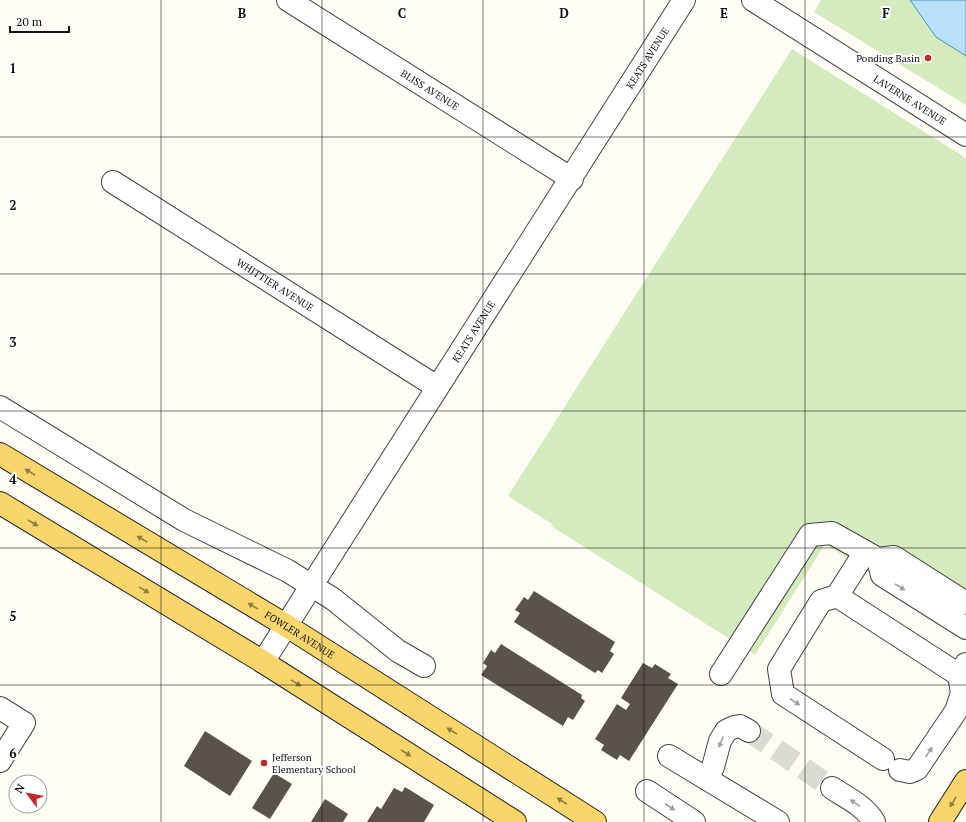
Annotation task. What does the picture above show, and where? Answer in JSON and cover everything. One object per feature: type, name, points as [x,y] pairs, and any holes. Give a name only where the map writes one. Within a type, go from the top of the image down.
[{"type":"main road","name":"FOWLER AVENUE","points":[[0,454],[287,626],[595,822]]},
{"type":"main road","points":[[0,503],[263,662],[514,822]]},
{"type":"main road","points":[[940,822],[966,781]]},
{"type":"street","name":"BLISS AVENUE","points":[[288,0],[572,179]]},
{"type":"street","name":"KEATS AVENUE","points":[[263,662],[437,387],[572,179],[684,0]]},
{"type":"street","name":"LAVERNE AVENUE","points":[[753,0],[966,135]]},
{"type":"street","name":"WHITTIER AVENUE","points":[[114,182],[437,387]]},
{"type":"street","points":[[0,407],[184,520],[288,571],[333,599],[398,650],[424,666]]},
{"type":"street","points":[[721,674],[810,535],[832,533],[872,555],[894,557],[966,602]]},
{"type":"street","points":[[837,596],[963,669],[962,693],[956,710],[917,770],[910,772],[891,764],[783,694],[779,669],[821,601],[837,596],[872,555]]},
{"type":"street","points":[[872,555],[882,575],[966,628]]},
{"type":"street","points":[[0,708],[24,723],[0,761]]},
{"type":"street","points":[[707,778],[713,767],[720,740],[726,731],[740,726],[749,731]]},
{"type":"street","points":[[669,756],[778,822]]},
{"type":"street","points":[[832,788],[859,805],[874,822]]},
{"type":"street","points":[[647,791],[694,822]]},
{"type":"green space","name":"Ponding Basin","points":[[821,0],[966,0],[966,105],[814,12]]},
{"type":"green space","points":[[792,49],[966,158],[966,633],[825,544],[755,655],[551,526],[552,524],[508,496]]},
{"type":"water","points":[[910,0],[966,0],[966,56],[936,37]]},
{"type":"building","points":[[534,591],[615,642],[610,651],[614,654],[602,673],[598,670],[595,673],[514,622],[520,613],[515,610],[524,597],[528,600]]},
{"type":"building","points":[[501,644],[582,695],[581,698],[585,701],[573,720],[568,717],[563,726],[481,675],[487,666],[483,663],[491,650],[495,653]]},
{"type":"building","points":[[643,663],[652,668],[655,664],[671,674],[668,678],[678,684],[629,761],[620,755],[617,760],[601,750],[604,745],[595,739],[617,704],[626,710],[630,704],[621,698]]},
{"type":"building","points":[[205,731],[252,761],[230,796],[184,766]]},
{"type":"building","points":[[274,773],[292,784],[270,819],[252,808]]},
{"type":"building","points":[[405,787],[434,805],[424,822],[367,822],[377,806],[381,809],[394,788],[402,792]]},
{"type":"building","points":[[325,799],[348,814],[343,822],[311,822]]},
{"type":"tunnel","points":[[749,731],[832,788]]},
{"type":"place","name":"Ponding Basin","points":[[928,58]]},
{"type":"place","name":"Jefferson Elementary School","points":[[264,763]]}]
